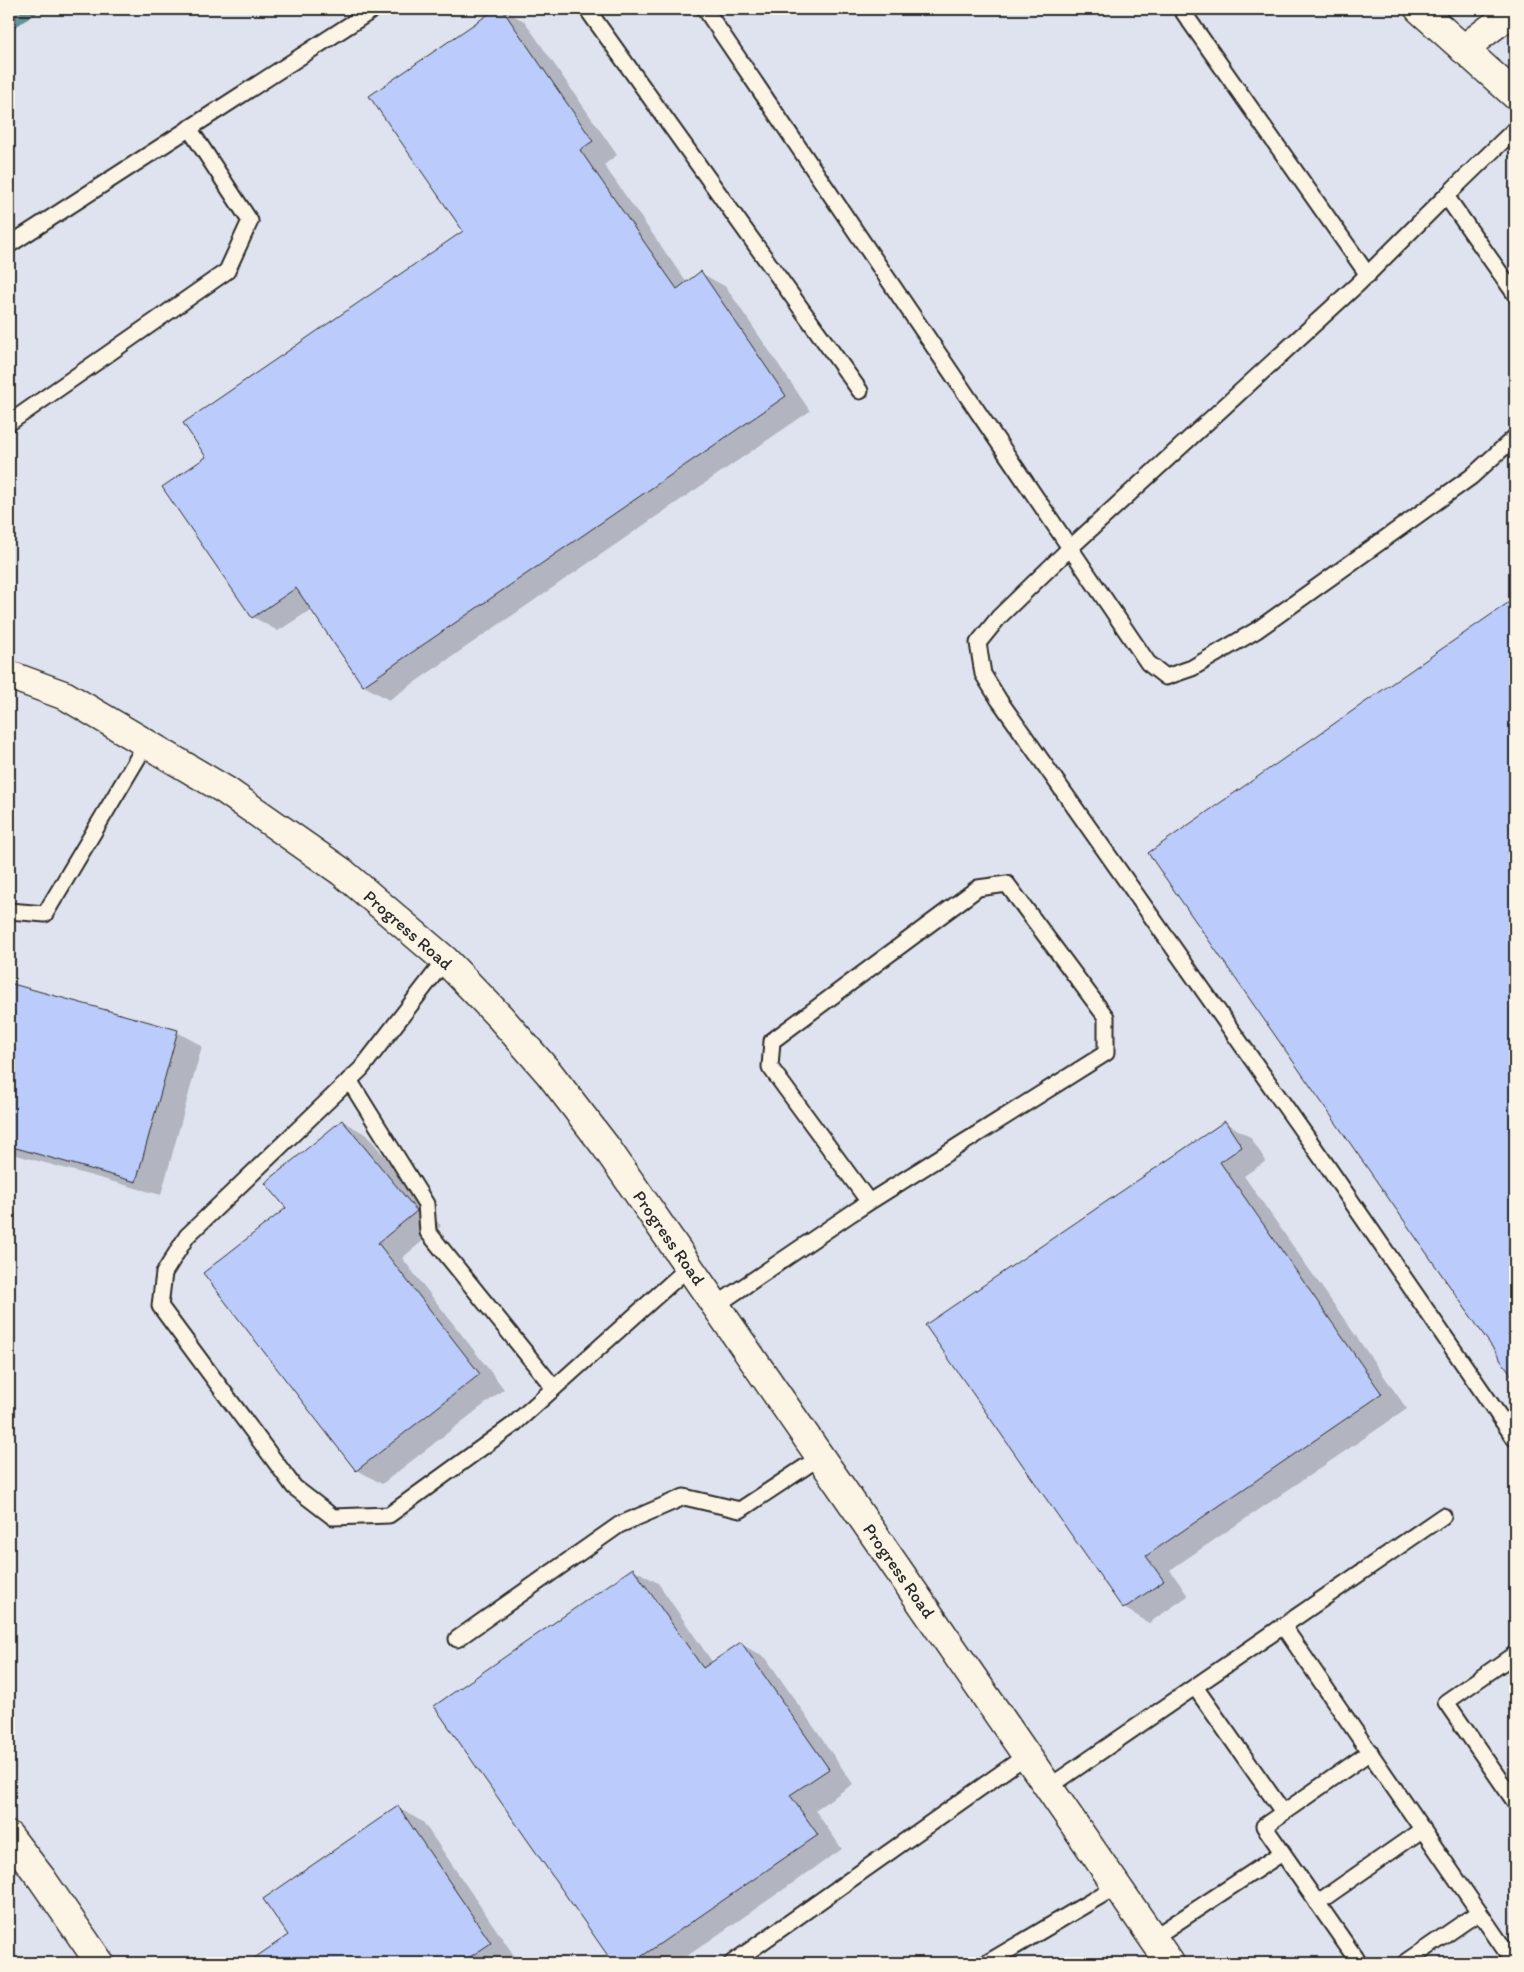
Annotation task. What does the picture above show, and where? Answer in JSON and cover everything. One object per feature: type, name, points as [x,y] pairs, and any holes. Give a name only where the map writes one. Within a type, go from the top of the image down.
[{"type":"main road","points":[[1419,9],[1515,95]]},
{"type":"main road","points":[[1463,48],[1515,10]]},
{"type":"main road","name":"Progress Road","points":[[9,675],[66,696],[225,790],[342,872],[445,960],[500,1017],[549,1073],[606,1147],[1170,1963]]},
{"type":"main road","points":[[9,1836],[42,1879],[100,1963]]},
{"type":"lane","points":[[9,245],[374,9]]},
{"type":"lane","points":[[588,9],[860,391]]},
{"type":"lane","points":[[706,9],[1069,549],[1148,663],[1166,677],[1192,668],[1257,630],[1471,477],[1515,437]]},
{"type":"lane","points":[[1181,9],[1368,274]]},
{"type":"lane","points":[[9,423],[227,271],[250,222],[189,128]]},
{"type":"lane","points":[[1515,129],[1368,274],[1069,549],[999,617],[978,643],[983,674],[999,700],[1078,815],[1325,1163],[1515,1439]]},
{"type":"lane","points":[[1446,196],[1515,294]]},
{"type":"lane","points":[[9,911],[46,914],[146,744]]},
{"type":"lane","points":[[716,1306],[869,1202],[1106,1052],[1106,1017],[1007,884],[978,888],[772,1041],[770,1067],[869,1202]]},
{"type":"lane","points":[[445,960],[361,1069],[187,1236],[164,1273],[160,1306],[294,1487],[333,1517],[389,1515],[513,1425],[689,1267]]},
{"type":"lane","points":[[349,1080],[426,1204],[428,1232],[554,1388]]},
{"type":"lane","points":[[457,1639],[619,1525],[684,1497],[740,1510],[820,1457]]},
{"type":"lane","points":[[1049,1787],[1443,1516]]},
{"type":"lane","points":[[1283,1626],[1514,1963]]},
{"type":"lane","points":[[1515,1654],[1446,1702],[1515,1802]]},
{"type":"lane","points":[[1195,1687],[1283,1812]]},
{"type":"lane","points":[[1359,1963],[1264,1826],[1370,1752]]},
{"type":"lane","points":[[732,1963],[1027,1755]]},
{"type":"lane","points":[[1317,1903],[1423,1829]]},
{"type":"lane","points":[[1153,1938],[1282,1853]]},
{"type":"lane","points":[[987,1963],[1117,1886]]},
{"type":"lane","points":[[1405,1963],[1479,1912]]},
{"type":"shaded area","points":[[9,9],[1515,9],[1515,1963],[9,1963]]},
{"type":"building","points":[[496,9],[502,9],[593,141],[580,150],[677,289],[701,271],[786,396],[363,686],[296,588],[252,618],[162,487],[206,457],[183,423],[463,231],[369,96]]},
{"type":"building","points":[[1515,598],[1515,1380],[1148,853]]},
{"type":"building","points":[[9,983],[178,1030],[136,1182],[9,1146]]},
{"type":"building","points":[[342,1120],[417,1211],[378,1243],[480,1374],[356,1471],[203,1273],[286,1208],[265,1183]]},
{"type":"building","points":[[1225,1121],[1242,1147],[1220,1162],[1382,1394],[1146,1556],[1164,1581],[1123,1609],[925,1325]]},
{"type":"building","points":[[633,1568],[703,1668],[741,1642],[829,1769],[790,1795],[818,1835],[632,1963],[613,1963],[434,1706]]},
{"type":"building","points":[[398,1806],[491,1943],[461,1963],[247,1963],[288,1935],[263,1899]]},
{"type":"waterway","points":[[9,25],[34,9]]}]
